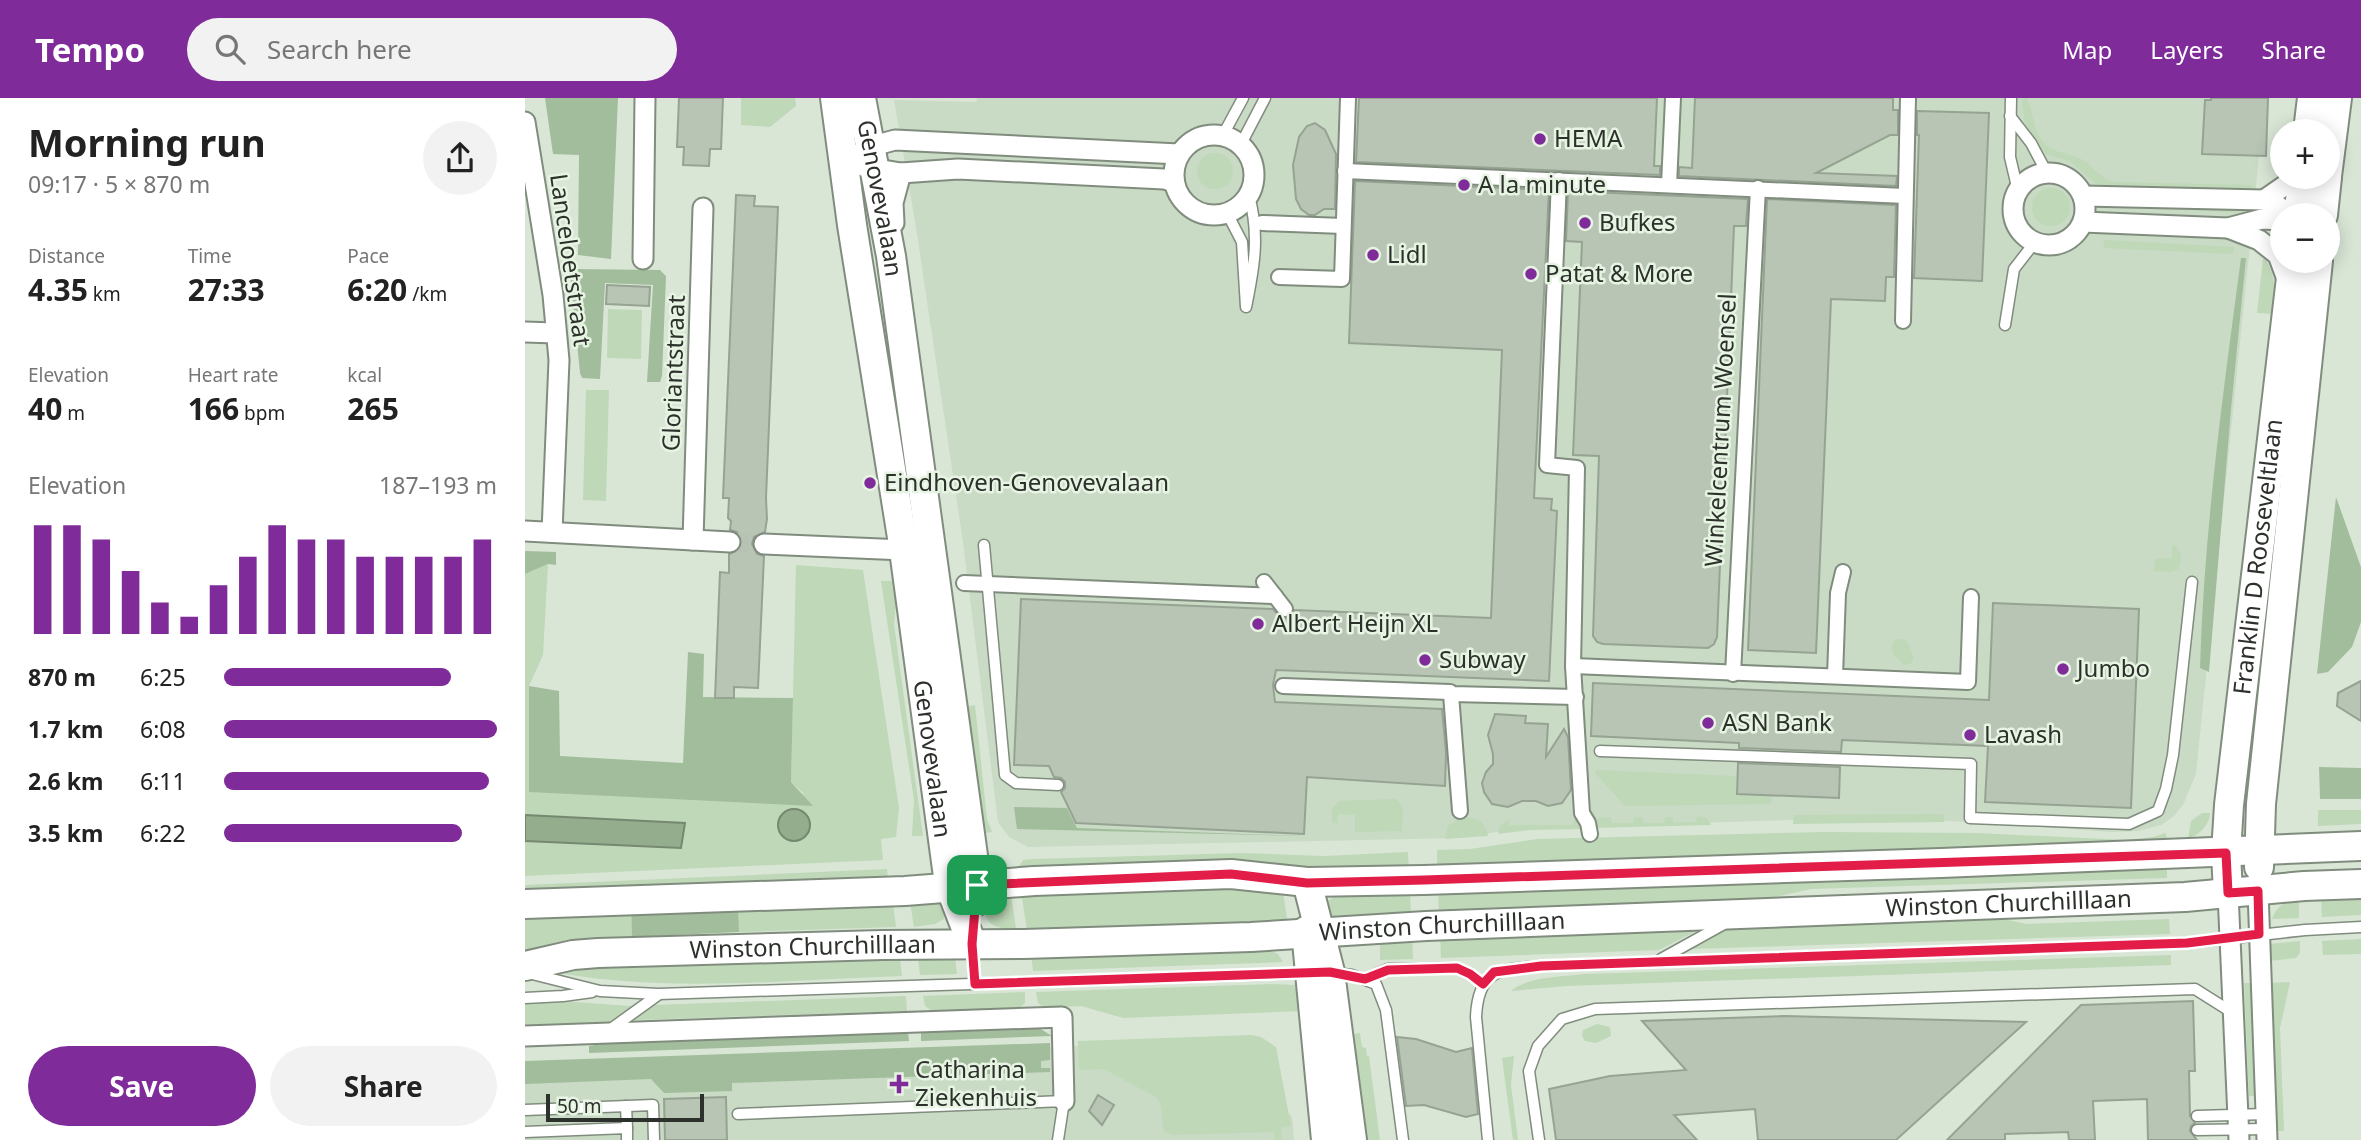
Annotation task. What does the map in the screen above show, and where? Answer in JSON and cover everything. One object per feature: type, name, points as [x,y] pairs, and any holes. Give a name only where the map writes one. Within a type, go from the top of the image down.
[{"type":"main road","name":"Genovevalaan","points":[[835,98],[904,550],[972,944]]},
{"type":"main road","points":[[2309,119],[2312,98]]},
{"type":"main road","points":[[2333,119],[2337,98]]},
{"type":"main road","name":"Genovevalaan","points":[[862,104],[884,157],[891,257],[963,886]]},
{"type":"main road","name":"Franklin D Rooseveltlaan","points":[[2258,891],[2261,804],[2317,273]]},
{"type":"main road","name":"Franklin D Rooseveltlaan","points":[[2228,893],[2226,853],[2229,805],[2291,274]]},
{"type":"main road","name":"Winston Churchilllaan","points":[[525,904],[1231,874],[1307,883],[2226,853],[2361,846]]},
{"type":"main road","points":[[1307,883],[1313,933],[1352,1140]]},
{"type":"main road","name":"Winston Churchilllaan","points":[[525,969],[573,955],[598,953],[1077,943],[2228,893],[2361,884]]},
{"type":"main road","points":[[1320,972],[1326,1140]]},
{"type":"street","points":[[643,259],[645,98]]},
{"type":"street","points":[[1279,277],[1342,279],[1348,98]]},
{"type":"street","points":[[1669,185],[1673,98]]},
{"type":"street","points":[[1903,321],[1908,98]]},
{"type":"street","name":"Lanceloetstraat","points":[[525,122],[553,295],[559,360],[552,532]]},
{"type":"street","points":[[1223,135],[1241,145],[1253,163],[1253,185],[1249,196],[1227,213],[1205,214],[1194,210],[1185,202],[1174,182],[1179,154],[1193,140],[1202,136],[1223,135]]},
{"type":"street","points":[[844,164],[884,157],[1179,154]]},
{"type":"street","points":[[884,157],[958,169],[1164,179],[1174,182]]},
{"type":"street","points":[[1345,170],[1905,195]]},
{"type":"street","points":[[2047,173],[2069,178],[2083,195],[2085,209],[2083,222],[2070,238],[2047,245],[2035,242],[2017,226],[2014,203],[2025,182],[2047,173]]},
{"type":"street","points":[[1559,180],[1547,465],[1577,468],[1573,666],[1583,813],[1590,834]]},
{"type":"street","name":"Winkelcentrum Woensel","points":[[1733,674],[1758,188]]},
{"type":"street","points":[[2264,201],[2280,189]]},
{"type":"street","points":[[2083,195],[2270,203]]},
{"type":"street","name":"Gloriantstraat","points":[[693,540],[703,208]]},
{"type":"street","points":[[2083,222],[2228,228],[2270,219]]},
{"type":"street","points":[[1262,223],[1343,226]]},
{"type":"street","points":[[2228,228],[2259,240],[2278,255],[2291,274]]},
{"type":"street","points":[[525,332],[555,333]]},
{"type":"street","points":[[525,531],[730,542]]},
{"type":"street","points":[[764,544],[904,550]]},
{"type":"street","points":[[1835,676],[1838,593],[1843,572]]},
{"type":"street","points":[[1264,582],[1285,610]]},
{"type":"street","points":[[964,583],[1275,596]]},
{"type":"street","points":[[1573,666],[1968,682],[1971,597]]},
{"type":"street","points":[[1283,685],[1451,694],[1576,697]]},
{"type":"street","points":[[1451,694],[1460,811]]},
{"type":"street","points":[[2258,891],[2267,1128]]},
{"type":"street","points":[[2228,893],[2239,1128]]},
{"type":"street","points":[[525,1036],[1062,1017],[1064,1101]]},
{"type":"lane","points":[[1223,135],[1243,98]]},
{"type":"lane","points":[[1241,145],[1265,98]]},
{"type":"lane","points":[[2011,98],[2010,157],[2018,191]]},
{"type":"lane","points":[[2010,116],[2031,143],[2047,173]]},
{"type":"lane","points":[[1227,213],[1242,242],[1247,306],[1256,261],[1257,233],[1249,196]]},
{"type":"lane","points":[[2005,325],[2014,269],[2035,242]]},
{"type":"lane","points":[[983,545],[1005,775],[1016,783],[1058,785]]},
{"type":"lane","points":[[1601,751],[1971,764],[1970,818],[2129,824],[2158,811],[2166,789],[2173,755],[2192,582]]},
{"type":"lane","points":[[1657,961],[1728,921],[1751,913]]},
{"type":"lane","name":"Winston Churchilllaan","points":[[525,998],[600,991],[658,994],[1320,972],[1365,979],[1388,970],[1457,968],[1483,984],[1494,972],[1514,968],[2187,943],[2259,934],[2361,928]]},
{"type":"lane","points":[[972,944],[975,984]]},
{"type":"lane","name":"Winston Churchilllaan","points":[[525,969],[600,991]]},
{"type":"lane","points":[[1365,979],[1376,984],[1385,1010],[1403,1140]]},
{"type":"lane","points":[[1483,984],[1477,1001],[1476,1038],[1488,1140]]},
{"type":"lane","points":[[1539,1140],[1529,1071],[1538,1046],[1562,1019],[1595,1009],[2195,989],[2235,1015]]},
{"type":"lane","points":[[604,1033],[658,994]]},
{"type":"lane","points":[[739,1114],[1064,1101],[1058,1140]]},
{"type":"lane","points":[[525,1110],[653,1105],[655,1140]]},
{"type":"lane","points":[[626,1106],[627,1140]]},
{"type":"lane","points":[[2197,1116],[2239,1128]]},
{"type":"lane","points":[[525,1132],[627,1128]]},
{"type":"lane","points":[[2197,1130],[2267,1128]]},
{"type":"shaded area","points":[[545,98],[618,98],[611,259],[578,255],[579,155],[553,154]]},
{"type":"shaded area","points":[[741,98],[795,98],[796,106],[770,127],[741,125]]},
{"type":"shaded area","points":[[977,98],[2234,98],[2260,147],[2196,774],[2183,805],[2161,825],[2138,831],[2113,832],[1920,819],[1821,819],[1517,829],[1456,838],[1028,847],[1009,837],[998,822],[962,535],[894,100],[976,102]]},
{"type":"shaded area","points":[[2027,98],[2037,132],[2044,143],[2054,150],[2081,159],[2112,182],[2252,185],[2252,194],[2105,187],[2097,184],[2069,161],[2045,154],[2025,123],[2022,100]]},
{"type":"shaded area","points":[[1215,153],[1228,158],[1233,171],[1228,184],[1215,189],[1202,184],[1197,171],[1202,158]]},
{"type":"shaded area","points":[[2051,188],[2064,194],[2070,207],[2064,220],[2051,226],[2038,220],[2032,207],[2038,194]]},
{"type":"shaded area","points":[[2100,198],[2250,205],[2249,213],[2101,207]]},
{"type":"shaded area","points":[[2105,240],[2234,247],[2233,254],[2103,248]]},
{"type":"shaded area","points":[[2241,258],[2246,258],[2209,672],[2200,668],[2202,616],[2215,462]]},
{"type":"shaded area","points":[[2265,258],[2270,270],[2274,285],[2274,314],[2257,313]]},
{"type":"shaded area","points":[[575,269],[660,270],[666,276],[660,382],[647,382],[653,285],[605,283],[600,379],[582,378],[570,273]]},
{"type":"shaded area","points":[[608,309],[642,310],[641,359],[607,358]]},
{"type":"shaded area","points":[[586,390],[609,390],[606,501],[583,500]]},
{"type":"shaded area","points":[[2336,497],[2361,567],[2361,622],[2352,647],[2328,672],[2317,674]]},
{"type":"shaded area","points":[[2172,544],[2181,555],[2178,569],[2172,572],[2154,571],[2155,559],[2172,558]]},
{"type":"shaded area","points":[[525,551],[556,552],[556,565],[548,564],[525,574]]},
{"type":"shaded area","points":[[548,564],[543,655],[529,686],[529,792],[804,794],[791,782],[796,565],[863,570],[899,808],[896,837],[881,839],[883,860],[525,876],[525,841],[681,848],[684,823],[525,815],[525,574]]},
{"type":"shaded area","points":[[881,581],[898,581],[894,624],[923,836],[912,836],[914,800]]},
{"type":"shaded area","points":[[1896,639],[1904,639],[1909,645],[1914,659],[1910,664],[1904,665],[1894,655],[1891,647]]},
{"type":"shaded area","points":[[688,652],[704,654],[703,697],[793,698],[791,782],[813,806],[529,792],[529,686],[559,691],[560,756],[683,763]]},
{"type":"shaded area","points":[[975,705],[987,819],[992,832],[980,834],[969,757],[969,706]]},
{"type":"shaded area","points":[[2319,767],[2361,768],[2361,799],[2320,799]]},
{"type":"shaded area","points":[[1595,770],[1736,776],[1736,795],[1772,795],[1771,804],[1625,806]]},
{"type":"shaded area","points":[[1395,799],[1402,809],[1402,831],[1355,832],[1355,815],[1338,814],[1337,824],[1332,822],[1332,808],[1339,801]]},
{"type":"shaded area","points":[[1014,807],[1067,808],[1077,828],[1303,836],[1017,829]]},
{"type":"shaded area","points":[[794,809],[805,814],[810,825],[805,836],[794,841],[783,836],[778,825],[783,814]]},
{"type":"shaded area","points":[[2318,810],[2361,810],[2361,824],[2318,826]]},
{"type":"shaded area","points":[[2202,813],[2210,813],[2206,825],[2196,835],[2188,838],[2191,821]]},
{"type":"shaded area","points":[[525,815],[685,823],[681,848],[525,841]]},
{"type":"shaded area","points":[[1794,815],[1944,815],[1944,822],[1793,824]]},
{"type":"shaded area","points":[[1697,816],[1707,818],[1711,825],[1594,828],[1595,822],[1600,818],[1611,817],[1612,823],[1633,823],[1634,817],[1642,817],[1643,823],[1664,823],[1665,817],[1673,817],[1673,823],[1696,822]]},
{"type":"shaded area","points":[[1461,817],[1479,820],[1488,836],[1445,839],[1448,826]]},
{"type":"shaded area","points":[[1509,819],[1509,825],[1573,825],[1574,819],[1577,819],[1584,829],[1529,830],[1498,834],[1500,826]]},
{"type":"shaded area","points":[[1824,832],[1977,833],[2128,840],[2166,833],[2167,845],[1437,869],[1437,850],[1470,849],[1537,839]]},
{"type":"shaded area","points":[[1408,852],[1409,870],[1018,868],[1023,860],[1033,859],[1242,853],[1324,856]]},
{"type":"shaded area","points":[[2167,865],[2167,878],[1811,889],[1730,907],[1439,920],[1438,889]]},
{"type":"shaded area","points":[[887,869],[888,879],[525,898],[525,885]]},
{"type":"shaded area","points":[[1247,884],[1283,892],[1288,925],[1027,930],[1021,892]]},
{"type":"shaded area","points":[[1410,891],[1411,915],[1327,923],[1325,902],[1342,893]]},
{"type":"shaded area","points":[[1011,893],[1016,929],[993,925],[986,916],[987,894]]},
{"type":"shaded area","points":[[2361,893],[2361,915],[2322,917],[2321,894]]},
{"type":"shaded area","points":[[909,896],[942,896],[944,919],[935,924],[914,927]]},
{"type":"shaded area","points":[[892,897],[896,927],[739,932],[738,902]]},
{"type":"shaded area","points":[[2299,898],[2299,918],[2272,919],[2282,904]]},
{"type":"shaded area","points":[[738,902],[739,932],[632,937],[631,905]]},
{"type":"shaded area","points":[[631,905],[632,937],[525,958],[525,909]]},
{"type":"shaded area","points":[[1984,915],[2027,924],[2169,919],[2170,934],[1691,949],[1692,946],[1740,922]]},
{"type":"shaded area","points":[[1712,923],[1659,950],[1441,958],[1440,933]]},
{"type":"shaded area","points":[[1412,936],[1413,959],[1380,960],[1380,941]]},
{"type":"shaded area","points":[[2361,939],[2361,954],[2323,955],[2322,941]]},
{"type":"shaded area","points":[[2300,941],[2300,953],[2296,958],[2269,961],[2269,944]]},
{"type":"shaded area","points":[[1265,948],[1278,954],[1283,962],[1033,971],[1031,954]]},
{"type":"shaded area","points":[[2171,955],[2171,965],[1567,986],[1511,991],[1527,982],[1585,974]]},
{"type":"shaded area","points":[[955,957],[957,974],[920,975],[918,958]]},
{"type":"shaded area","points":[[900,959],[902,976],[722,984],[631,982],[543,970],[579,960],[626,968]]},
{"type":"shaded area","points":[[2290,982],[2280,1028],[2284,1131],[2276,1131],[2270,983]]},
{"type":"shaded area","points":[[2244,983],[2251,983],[2255,1096],[2249,1096]]},
{"type":"shaded area","points":[[1295,985],[1302,1011],[1123,1018],[1081,1006],[1045,1008],[1038,1003],[1036,992]]},
{"type":"shaded area","points":[[1025,992],[1025,1003],[1018,1009],[932,1011],[925,1006],[923,996]]},
{"type":"shaded area","points":[[906,996],[907,1011],[634,1018],[654,1005]]},
{"type":"shaded area","points":[[560,1001],[632,1008],[609,1022],[525,1026],[525,1002]]},
{"type":"shaded area","points":[[1597,1024],[1610,1027],[1611,1036],[1596,1043],[1585,1041],[1583,1030]]},
{"type":"shaded area","points":[[1039,1028],[1052,1036],[921,1041],[921,1032]]},
{"type":"shaded area","points":[[908,1032],[909,1041],[589,1053],[589,1046],[619,1041]]},
{"type":"shaded area","points":[[1360,1033],[1362,1047],[1366,1048],[1369,1056],[1380,1140],[1363,1140],[1349,1035]]},
{"type":"shaded area","points":[[1251,1035],[1261,1037],[1276,1047],[1291,1126],[1281,1127],[1282,1140],[1275,1140],[1274,1132],[1173,1135],[1165,1132],[1161,1105],[1156,1097],[1104,1069],[1079,1068],[1078,1041]]},
{"type":"shaded area","points":[[1050,1043],[1050,1060],[1041,1061],[1041,1068],[1050,1068],[1050,1072],[732,1083],[732,1091],[664,1093],[651,1079],[525,1084],[525,1061]]},
{"type":"shaded area","name":"Catharina Ziekenhuis","points":[[1159,1043],[1280,1103],[1292,1117],[1294,1140],[525,1140],[525,1066]]},
{"type":"shaded area","points":[[1514,1056],[1511,1085],[1518,1140],[1513,1140],[1502,1058]]},
{"type":"building","points":[[679,98],[723,98],[721,149],[710,149],[709,166],[683,165],[684,147],[677,147]]},
{"type":"building","points":[[1359,98],[1657,98],[1654,166],[1660,166],[1660,175],[1356,162]]},
{"type":"building","points":[[1695,98],[1893,98],[1893,110],[1898,110],[1898,135],[1890,135],[1816,173],[1897,176],[1896,186],[1679,176],[1679,167],[1692,168]]},
{"type":"building","points":[[2268,98],[2266,156],[2202,154],[2205,100]]},
{"type":"building","points":[[1917,111],[1989,113],[1982,281],[1914,278],[1919,135]]},
{"type":"building","points":[[1315,123],[1325,130],[1336,154],[1335,209],[1324,209],[1315,215],[1309,215],[1301,209],[1296,199],[1293,165],[1299,137],[1307,126]]},
{"type":"building","points":[[1355,181],[1549,190],[1534,498],[1552,499],[1551,510],[1557,511],[1549,681],[1276,670],[1273,685],[1275,702],[1442,709],[1446,752],[1445,786],[1307,777],[1304,834],[1076,823],[1061,792],[1065,788],[1065,782],[1054,777],[1049,766],[1014,765],[1021,599],[1273,609],[1281,618],[1286,619],[1294,610],[1491,618],[1502,350],[1349,343]]},
{"type":"building","points":[[1568,191],[1748,199],[1746,226],[1734,226],[1717,637],[1714,644],[1708,648],[1603,644],[1597,642],[1593,636],[1599,456],[1573,455],[1582,242],[1566,241]]},
{"type":"building","points":[[736,195],[755,196],[754,206],[778,207],[767,519],[765,532],[754,537],[752,544],[757,554],[764,556],[758,688],[734,687],[734,698],[715,698],[720,572],[729,573],[729,554],[740,549],[742,542],[737,532],[730,530],[729,498],[723,498]]},
{"type":"building","points":[[1767,199],[1896,205],[1894,277],[1886,277],[1885,301],[1831,299],[1816,653],[1748,650]]},
{"type":"building","points":[[607,285],[650,287],[649,306],[606,304]]},
{"type":"building","points":[[1993,603],[2139,609],[2131,808],[1985,802],[1988,746],[1842,740],[1841,752],[1739,748],[1739,743],[1591,736],[1593,683],[1989,700]]},
{"type":"building","points":[[2361,681],[2361,721],[2337,706],[2338,693]]},
{"type":"building","points":[[1495,714],[1526,716],[1525,723],[1548,724],[1546,757],[1564,729],[1568,737],[1571,790],[1562,803],[1548,806],[1536,801],[1522,801],[1508,807],[1492,804],[1482,783],[1493,764],[1488,735]]},
{"type":"building","points":[[1738,763],[1840,767],[1839,798],[1737,794]]},
{"type":"building","points":[[2193,1001],[2195,1071],[2189,1071],[2190,1116],[2195,1123],[2190,1131],[2197,1140],[2148,1140],[2147,1099],[2093,1101],[2095,1140],[2069,1140],[2068,1132],[2005,1134],[2005,1140],[1947,1140],[2081,1005]]},
{"type":"building","points":[[1784,1016],[2026,1022],[1896,1140],[1758,1140],[1755,1109],[1674,1115],[1697,1140],[1556,1140],[1549,1089],[1610,1076],[1686,1070],[1642,1021]]},
{"type":"building","points":[[1397,1037],[1416,1039],[1456,1052],[1472,1048],[1478,1114],[1466,1117],[1424,1105],[1406,1106]]},
{"type":"building","points":[[1098,1095],[1114,1105],[1102,1125],[1089,1111]]},
{"type":"building","points":[[726,1097],[727,1140],[665,1140],[664,1099]]},
{"type":"tunnel","points":[[730,542],[764,544]]},
{"type":"place","name":"HEMA","points":[[1540,139]]},
{"type":"place","name":"A la minute","points":[[1464,185]]},
{"type":"place","name":"Bufkes","points":[[1585,223]]},
{"type":"place","name":"Lidl","points":[[1373,255]]},
{"type":"place","name":"Patat & More","points":[[1531,274]]},
{"type":"place","name":"Eindhoven-Genovevalaan","points":[[870,483]]},
{"type":"place","name":"Albert Heijn XL","points":[[1258,624]]},
{"type":"place","name":"Subway","points":[[1425,660]]},
{"type":"place","name":"Jumbo","points":[[2063,669]]},
{"type":"place","name":"ASN Bank","points":[[1708,723]]},
{"type":"place","name":"Lavash","points":[[1970,735]]},
{"type":"place","name":"Catharina Ziekenhuis","points":[[899,1084]]},
{"type":"route","points":[[2226,853],[2228,893],[2258,891],[2259,934],[2187,943],[1541,966],[1494,972],[1483,984],[1457,968],[1428,968],[1388,970],[1365,979],[1330,972],[975,984],[972,944],[977,885],[1231,874],[1307,883],[2226,853]]}]
